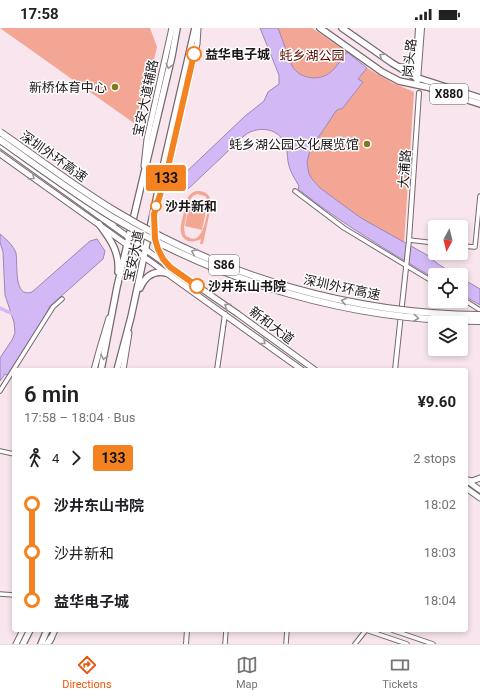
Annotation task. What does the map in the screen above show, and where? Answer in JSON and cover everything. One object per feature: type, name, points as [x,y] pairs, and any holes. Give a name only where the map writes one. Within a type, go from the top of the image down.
[{"type":"highway","name":"深圳外环高速","points":[[0,132],[75,185],[121,214],[179,245],[229,267],[297,289],[349,302],[420,312],[480,315]]},
{"type":"highway","name":"深圳外环高速","points":[[0,140],[82,197],[128,226],[182,254],[238,277],[295,296],[366,311],[419,318],[480,322]]},
{"type":"main road","name":"宝安大道辅路","points":[[143,173],[147,139],[172,28]]},
{"type":"main road","name":"宝安大道","points":[[101,368],[117,287],[172,56],[177,28]]},
{"type":"main road","name":"宝安大道","points":[[118,368],[135,300],[165,158],[195,28]]},
{"type":"main road","points":[[170,267],[163,259],[156,244],[154,211],[169,165],[197,44],[198,28]]},
{"type":"main road","name":"X880","points":[[320,28],[368,62],[399,81],[418,85],[480,104]]},
{"type":"main road","name":"X880","points":[[342,28],[396,66],[417,77],[480,98]]},
{"type":"main road","name":"新和大道","points":[[0,145],[312,368]]},
{"type":"main road","name":"新和大道","points":[[0,154],[299,368]]},
{"type":"main road","points":[[104,218],[110,222],[122,222],[131,216],[135,209]]},
{"type":"main road","points":[[99,224],[111,241],[116,253],[118,264],[117,287]]},
{"type":"main road","points":[[135,300],[142,282],[146,277],[156,273],[166,273]]},
{"type":"main road","points":[[95,368],[114,304]]},
{"type":"main road","points":[[123,368],[131,317]]},
{"type":"main road","points":[[468,480],[472,481],[480,478]]},
{"type":"main road","points":[[468,481],[480,490]]},
{"type":"main road","points":[[468,489],[480,498]]},
{"type":"main road","points":[[16,644],[22,632]]},
{"type":"main road","points":[[23,644],[29,632]]},
{"type":"main road","points":[[41,644],[46,632]]},
{"type":"main road","points":[[48,644],[54,632]]},
{"type":"street","name":"岗头路","points":[[418,28],[416,54],[418,85]]},
{"type":"street","name":"岗头路","points":[[417,77],[422,28]]},
{"type":"street","points":[[396,66],[408,67],[411,65],[416,54]]},
{"type":"street","name":"大浦路","points":[[407,264],[419,93]]},
{"type":"street","points":[[295,191],[344,228],[407,264],[428,278]]},
{"type":"street","points":[[468,246],[476,247],[480,196]]},
{"type":"street","points":[[409,243],[428,243]]},
{"type":"street","points":[[395,368],[407,264]]},
{"type":"street","points":[[13,368],[53,307],[62,299]]},
{"type":"street","points":[[468,302],[480,310]]},
{"type":"street","points":[[218,368],[225,314]]},
{"type":"street","points":[[0,391],[1,386],[12,369]]},
{"type":"street","points":[[0,451],[12,454]]},
{"type":"street","points":[[0,594],[12,596]]},
{"type":"street","points":[[186,644],[187,632]]},
{"type":"street","points":[[225,644],[226,632]]},
{"type":"street","points":[[286,644],[287,632]]},
{"type":"street","points":[[355,644],[364,632]]},
{"type":"street","points":[[372,632],[407,644]]},
{"type":"street","points":[[398,632],[433,644]]},
{"type":"green space","name":"新桥体育中心","points":[[0,28],[150,28],[157,47],[138,126]]},
{"type":"green space","name":"蚝乡湖公园","points":[[278,28],[312,28],[347,52],[335,68],[328,74],[317,78],[306,77],[296,71],[292,66]]},
{"type":"green space","name":"蚝乡湖公园","points":[[367,68],[393,83],[414,92],[404,243],[361,218],[320,188],[309,174],[307,162],[310,150],[336,110],[342,109],[363,82],[358,79]]},
{"type":"green space","points":[[196,191],[208,194],[211,202],[203,244],[200,244],[201,239],[188,241],[184,239],[181,232],[181,224],[186,200]],"holes":[[[197,194],[205,196],[209,201],[205,224],[200,235],[196,238],[191,238],[185,235],[184,227],[189,201]]]},
{"type":"green space","points":[[190,202],[207,206],[202,230],[185,226]]},
{"type":"shaded area","points":[[260,28],[278,28],[292,66],[296,71],[306,77],[317,78],[328,74],[335,68],[347,52],[367,68],[358,79],[363,82],[342,109],[336,111],[310,150],[307,162],[309,174],[320,188],[361,218],[427,255],[428,260],[433,260],[445,268],[428,268],[428,275],[348,225],[298,189],[299,186],[289,166],[287,149],[279,136],[275,132],[269,130],[257,130],[245,135],[187,190],[180,180],[182,176],[244,117],[264,101],[268,92],[279,84],[279,75]]},
{"type":"shaded area","points":[[0,234],[15,250],[19,285],[26,293],[32,292],[90,241],[97,239],[105,251],[103,259],[50,306],[27,348],[8,376],[5,374],[0,381],[0,358],[15,333],[14,322],[5,295],[3,252],[0,242]]},
{"type":"shaded area","points":[[468,282],[480,289],[480,305],[468,298]]},
{"type":"waterway","points":[[0,308],[15,315]]},
{"type":"bus line","name":"133","points":[[194,54],[166,176],[155,208],[154,234],[158,249],[166,263],[197,286]]},
{"type":"place","name":"益华电子城","points":[[194,54]]},
{"type":"place","name":"新桥体育中心","points":[[115,87]]},
{"type":"place","name":"蚝乡湖公园文化展览馆","points":[[367,144]]},
{"type":"place","name":"沙井新和","points":[[156,206]]},
{"type":"place","name":"沙井东山书院","points":[[197,286]]}]
